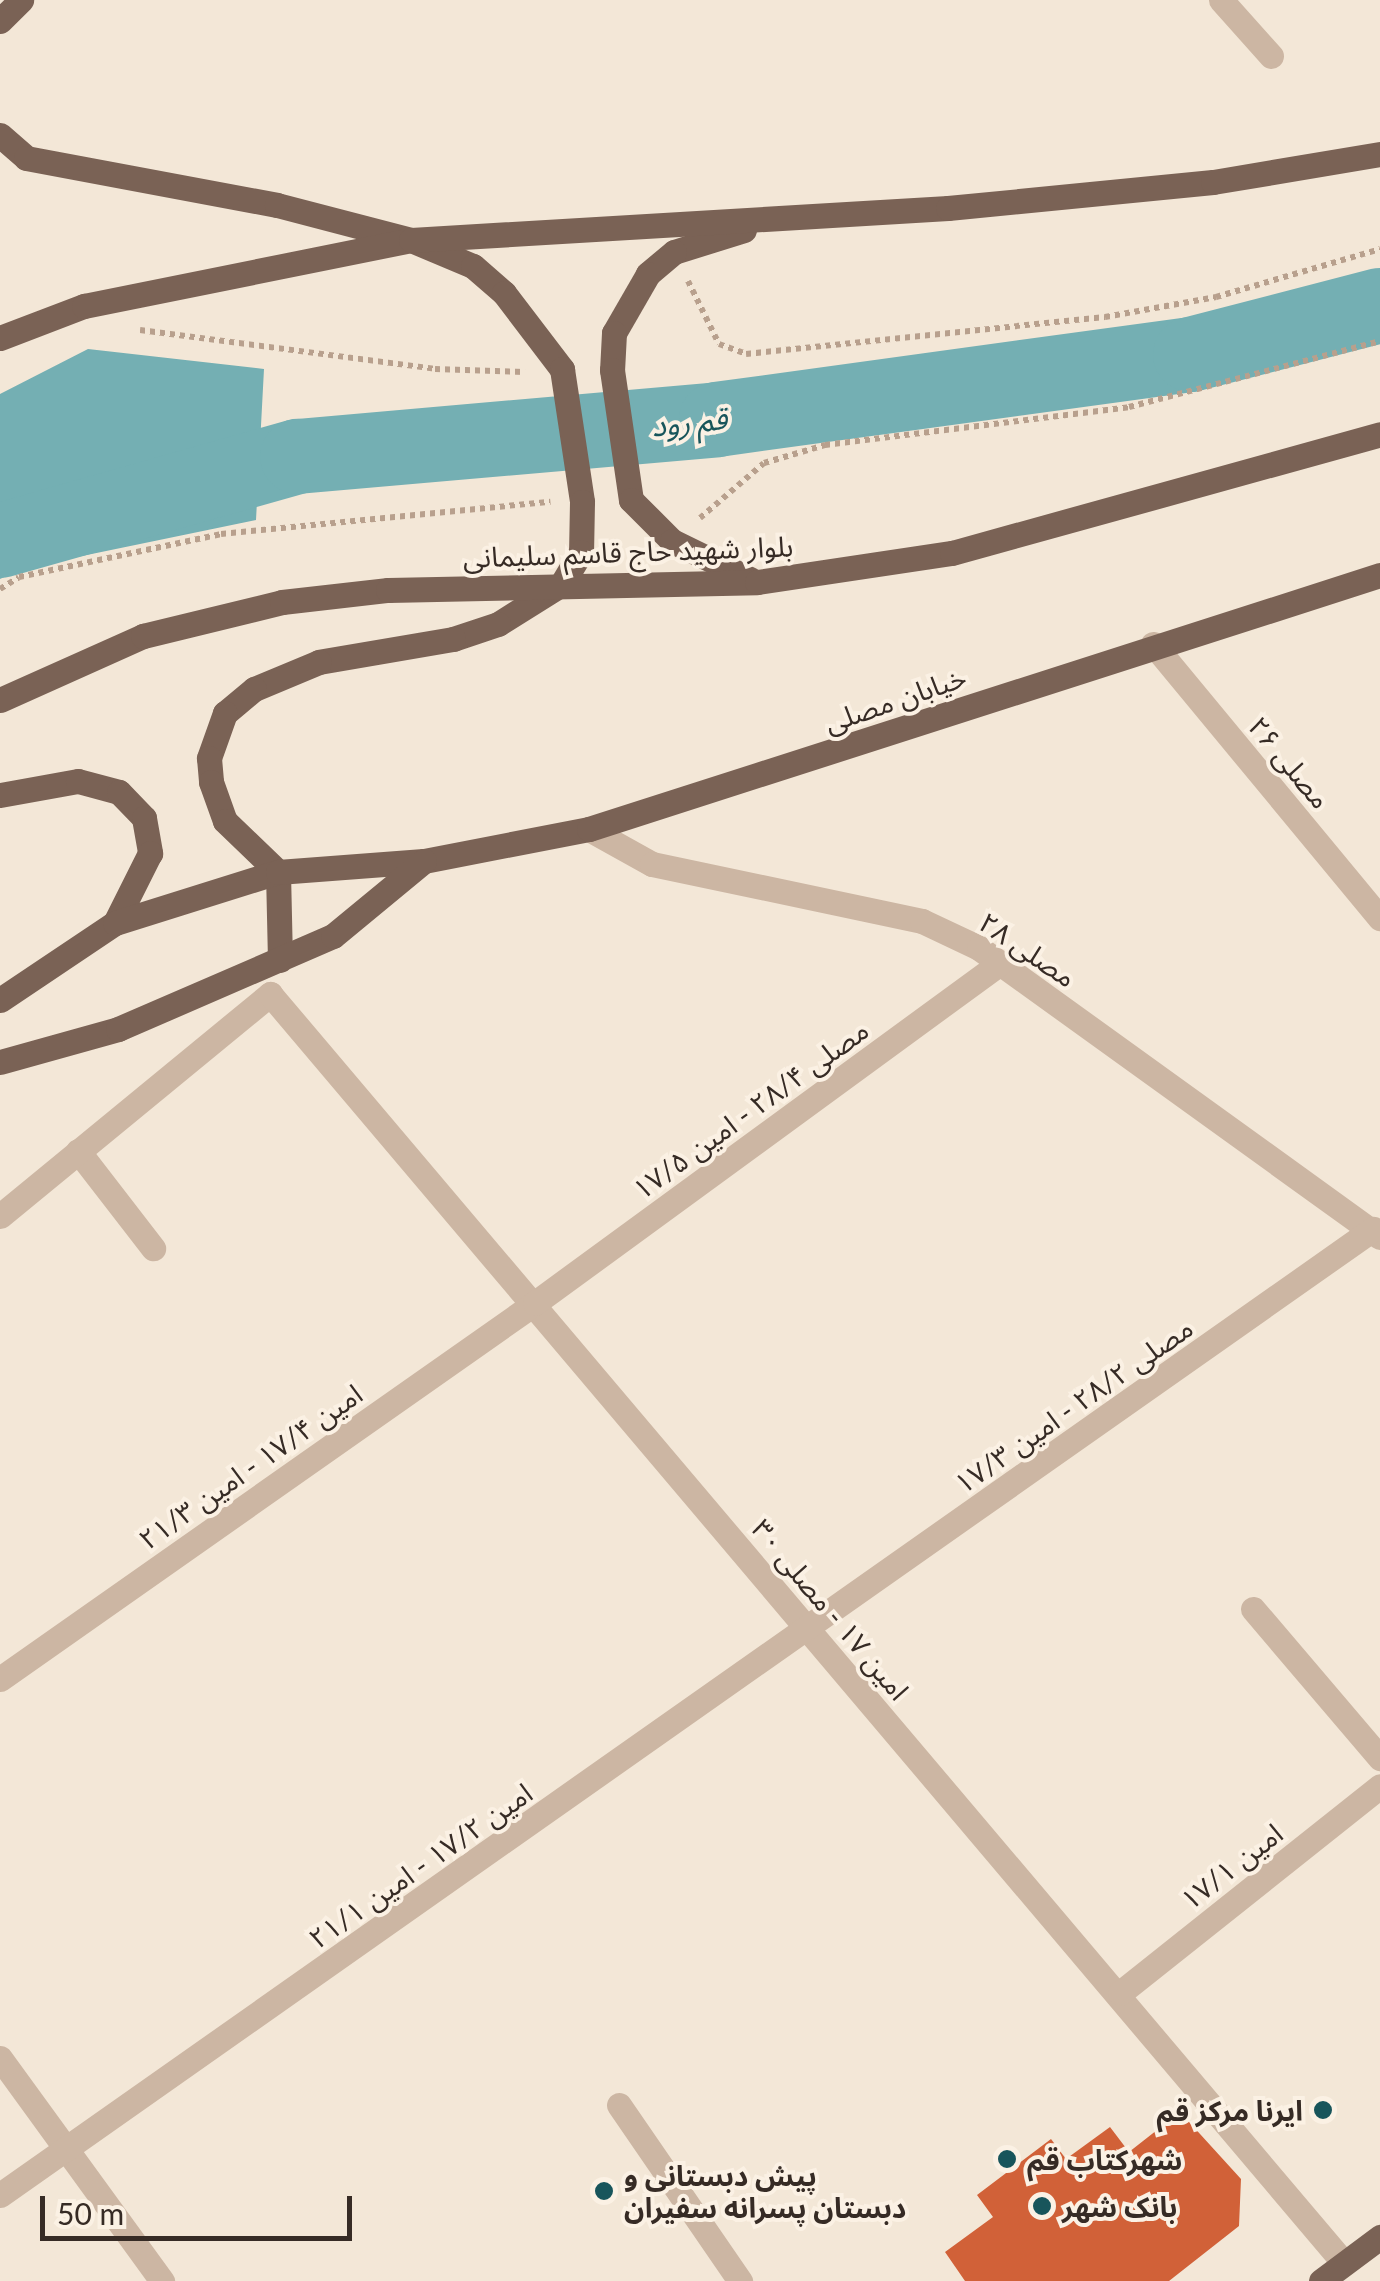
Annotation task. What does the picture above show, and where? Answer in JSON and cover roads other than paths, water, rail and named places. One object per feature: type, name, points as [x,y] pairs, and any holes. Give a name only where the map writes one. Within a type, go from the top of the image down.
[{"type":"main road","points":[[0,2],[10,0]]},
{"type":"main road","points":[[0,21],[21,0]]},
{"type":"main road","points":[[0,135],[26,158],[276,205],[411,240],[473,266],[504,293],[562,369],[582,502],[581,552],[562,584],[498,624],[453,639],[319,662],[254,689],[226,713],[210,758],[211,782],[226,821],[278,872],[280,960]]},
{"type":"main road","points":[[0,338],[84,306],[411,240],[782,218],[1213,182],[1380,154]]},
{"type":"main road","points":[[757,582],[672,542],[631,500],[612,370],[614,332],[627,300],[674,252],[782,218]]},
{"type":"main road","name":"بلوار شهید حاج قاسم سلیمانی","points":[[0,700],[144,636],[282,602],[388,590],[757,582],[952,552],[1380,434]]},
{"type":"main road","name":"خیابان مصلی","points":[[115,923],[278,872],[424,860],[589,829],[1154,644],[1380,575]]},
{"type":"main road","points":[[0,795],[78,781],[120,792],[144,818],[150,853],[115,923],[0,1000]]},
{"type":"main road","points":[[0,1062],[118,1029],[333,936],[424,860]]},
{"type":"main road","points":[[1322,2281],[1380,2238]]},
{"type":"street","points":[[1221,0],[1271,56]]},
{"type":"street","name":"مصلی ۲۶","points":[[1154,644],[1380,918]]},
{"type":"street","name":"مصلی ۲۸","points":[[589,829],[652,864],[922,921],[1000,963],[1376,1233]]},
{"type":"street","name":"مصلی ۲۸/۴ - امین ۱۷/۵","points":[[535,1303],[1000,963]]},
{"type":"street","name":"امین ۱۷ - مصلی ۳۰","points":[[78,1150],[270,994],[1120,1993],[1344,2264]]},
{"type":"street","points":[[0,1216],[78,1150],[153,1248]]},
{"type":"street","name":"مصلی ۲۸/۲ - امین ۱۷/۳","points":[[808,1629],[1376,1233]]},
{"type":"street","name":"امین ۱۷/۴ - امین ۲۱/۳","points":[[0,1679],[535,1303]]},
{"type":"street","points":[[1252,1609],[1380,1758]]},
{"type":"street","name":"امین ۱۷/۲ - امین ۲۱/۱","points":[[0,2196],[808,1629]]},
{"type":"street","name":"امین ۱۷/۱","points":[[1120,1993],[1380,1786]]},
{"type":"street","points":[[0,2058],[162,2281]]},
{"type":"street","points":[[619,2104],[740,2281]]},
{"type":"water","points":[[88,349],[264,369],[256,520],[24,568],[0,579],[0,394]]},
{"type":"waterway","name":"قم رود","points":[[0,540],[297,456],[716,419],[1190,354],[1380,305]]},
{"type":"place","name":"ایرنا مرکز قم","points":[[1323,2110]]},
{"type":"place","name":"شهركتاب قم","points":[[1007,2159]]},
{"type":"place","name":"پیش دبستانی و دبستان پسرانه سفیران","points":[[604,2191]]},
{"type":"place","name":"بانک شهر","points":[[1042,2206]]}]
